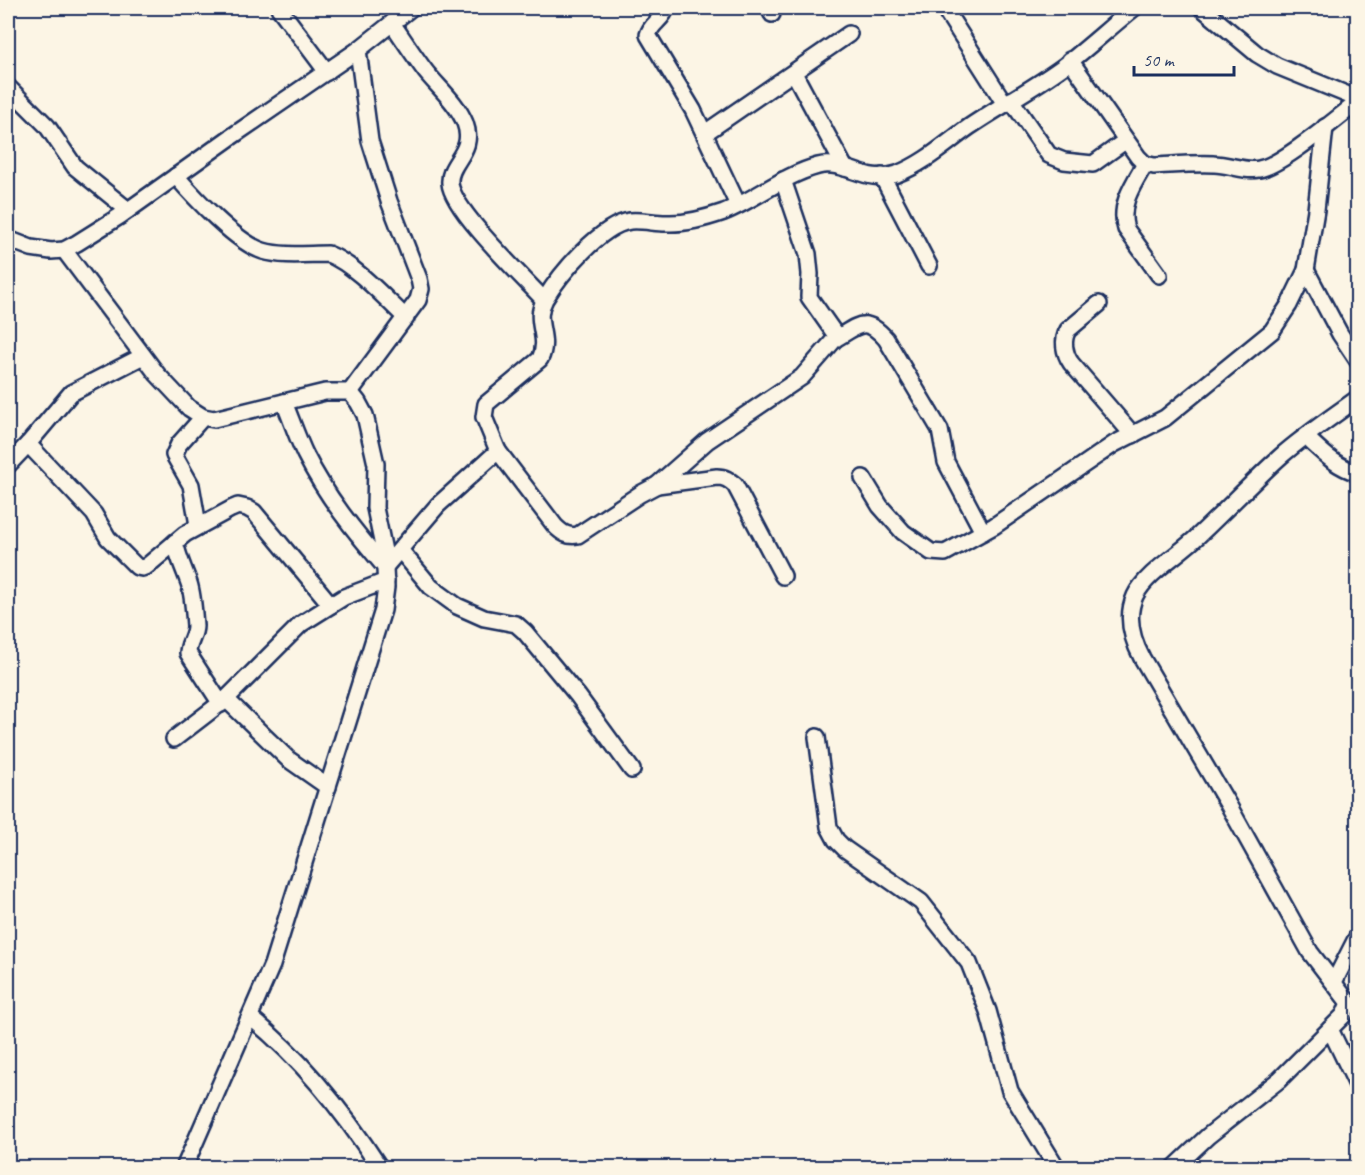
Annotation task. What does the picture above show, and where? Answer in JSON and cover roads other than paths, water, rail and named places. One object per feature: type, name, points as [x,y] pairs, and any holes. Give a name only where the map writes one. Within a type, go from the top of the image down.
[{"type":"street","points":[[279,8],[327,72]]},
{"type":"street","points":[[8,239],[32,248],[51,251],[64,250],[128,210],[327,72],[411,8]]},
{"type":"street","points":[[666,8],[663,18],[650,29],[648,35],[705,133],[738,205]]},
{"type":"street","points":[[944,8],[1044,151],[1055,159],[1093,164],[1125,141]]},
{"type":"street","points":[[983,532],[946,462],[940,430],[886,339],[877,328],[867,324],[860,325],[835,339],[802,377],[707,441],[657,485],[578,535],[567,535],[555,526],[498,451],[484,417],[484,410],[486,404],[540,359],[544,351],[544,334],[539,324],[539,312],[544,300],[562,275],[594,241],[612,227],[632,221],[680,222],[724,211],[783,180],[819,166],[832,165],[866,176],[893,175],[921,163],[966,129],[1070,60],[1134,8]]},
{"type":"street","points":[[1070,60],[1125,141],[1145,164],[1154,166],[1212,163],[1251,170],[1261,169],[1279,160],[1358,101],[1277,66],[1257,54],[1202,8]]},
{"type":"street","points":[[392,23],[426,72],[457,108],[465,124],[467,142],[450,175],[450,183],[462,212],[544,300]]},
{"type":"street","points":[[705,133],[849,34]]},
{"type":"street","points":[[350,392],[406,318],[418,300],[421,289],[370,141],[358,50]]},
{"type":"street","points":[[794,73],[845,168]]},
{"type":"street","points":[[8,87],[47,126],[75,167],[128,210]]},
{"type":"street","points":[[863,478],[894,522],[912,539],[931,552],[952,551],[1084,463],[1165,418],[1272,331],[1290,305],[1306,270],[1316,210],[1325,127]]},
{"type":"street","points":[[1145,164],[1126,201],[1123,221],[1126,229],[1159,276]]},
{"type":"street","points":[[176,176],[198,202],[254,247],[285,255],[328,254],[334,256],[406,318]]},
{"type":"street","points":[[882,176],[929,266]]},
{"type":"street","points":[[783,180],[808,254],[809,297],[833,330],[835,339]]},
{"type":"street","points":[[64,250],[157,374],[189,408],[203,417],[214,419],[325,393],[350,392]]},
{"type":"street","points":[[1306,270],[1340,334],[1358,361]]},
{"type":"street","points":[[1099,304],[1068,330],[1065,352],[1071,363],[1132,435]]},
{"type":"street","points":[[8,465],[71,393],[143,356]]},
{"type":"street","points":[[184,1167],[272,965],[382,610],[386,574],[375,508],[376,464],[365,415],[350,392]]},
{"type":"street","points":[[1174,1167],[1208,1136],[1279,1080],[1353,1008],[1303,940],[1229,806],[1136,647],[1131,628],[1134,597],[1144,583],[1198,537],[1282,455],[1358,398]]},
{"type":"street","points":[[284,402],[306,454],[334,503],[386,574]]},
{"type":"street","points":[[198,525],[191,484],[174,455],[179,444],[203,417]]},
{"type":"street","points":[[1306,437],[1336,464],[1358,473]]},
{"type":"street","points":[[28,444],[94,514],[108,538],[131,563],[142,568],[198,525],[238,506],[254,512],[331,604]]},
{"type":"street","points":[[174,739],[223,701],[293,632],[331,604],[386,574],[400,551],[438,505],[498,451]]},
{"type":"street","points":[[657,485],[717,477],[724,477],[730,481],[735,485],[783,576]]},
{"type":"street","points":[[175,542],[179,560],[189,582],[195,622],[195,631],[188,653],[223,701],[288,759],[328,787]]},
{"type":"street","points":[[400,551],[431,587],[457,606],[484,618],[516,624],[525,632],[578,696],[632,770]]},
{"type":"street","points":[[817,737],[828,819],[836,840],[845,849],[921,902],[969,963],[988,1011],[1010,1091],[1057,1167]]},
{"type":"street","points":[[1334,982],[1358,935]]},
{"type":"street","points":[[250,1017],[273,1035],[313,1077],[345,1115],[380,1167]]},
{"type":"street","points":[[1330,1029],[1358,1087]]}]
